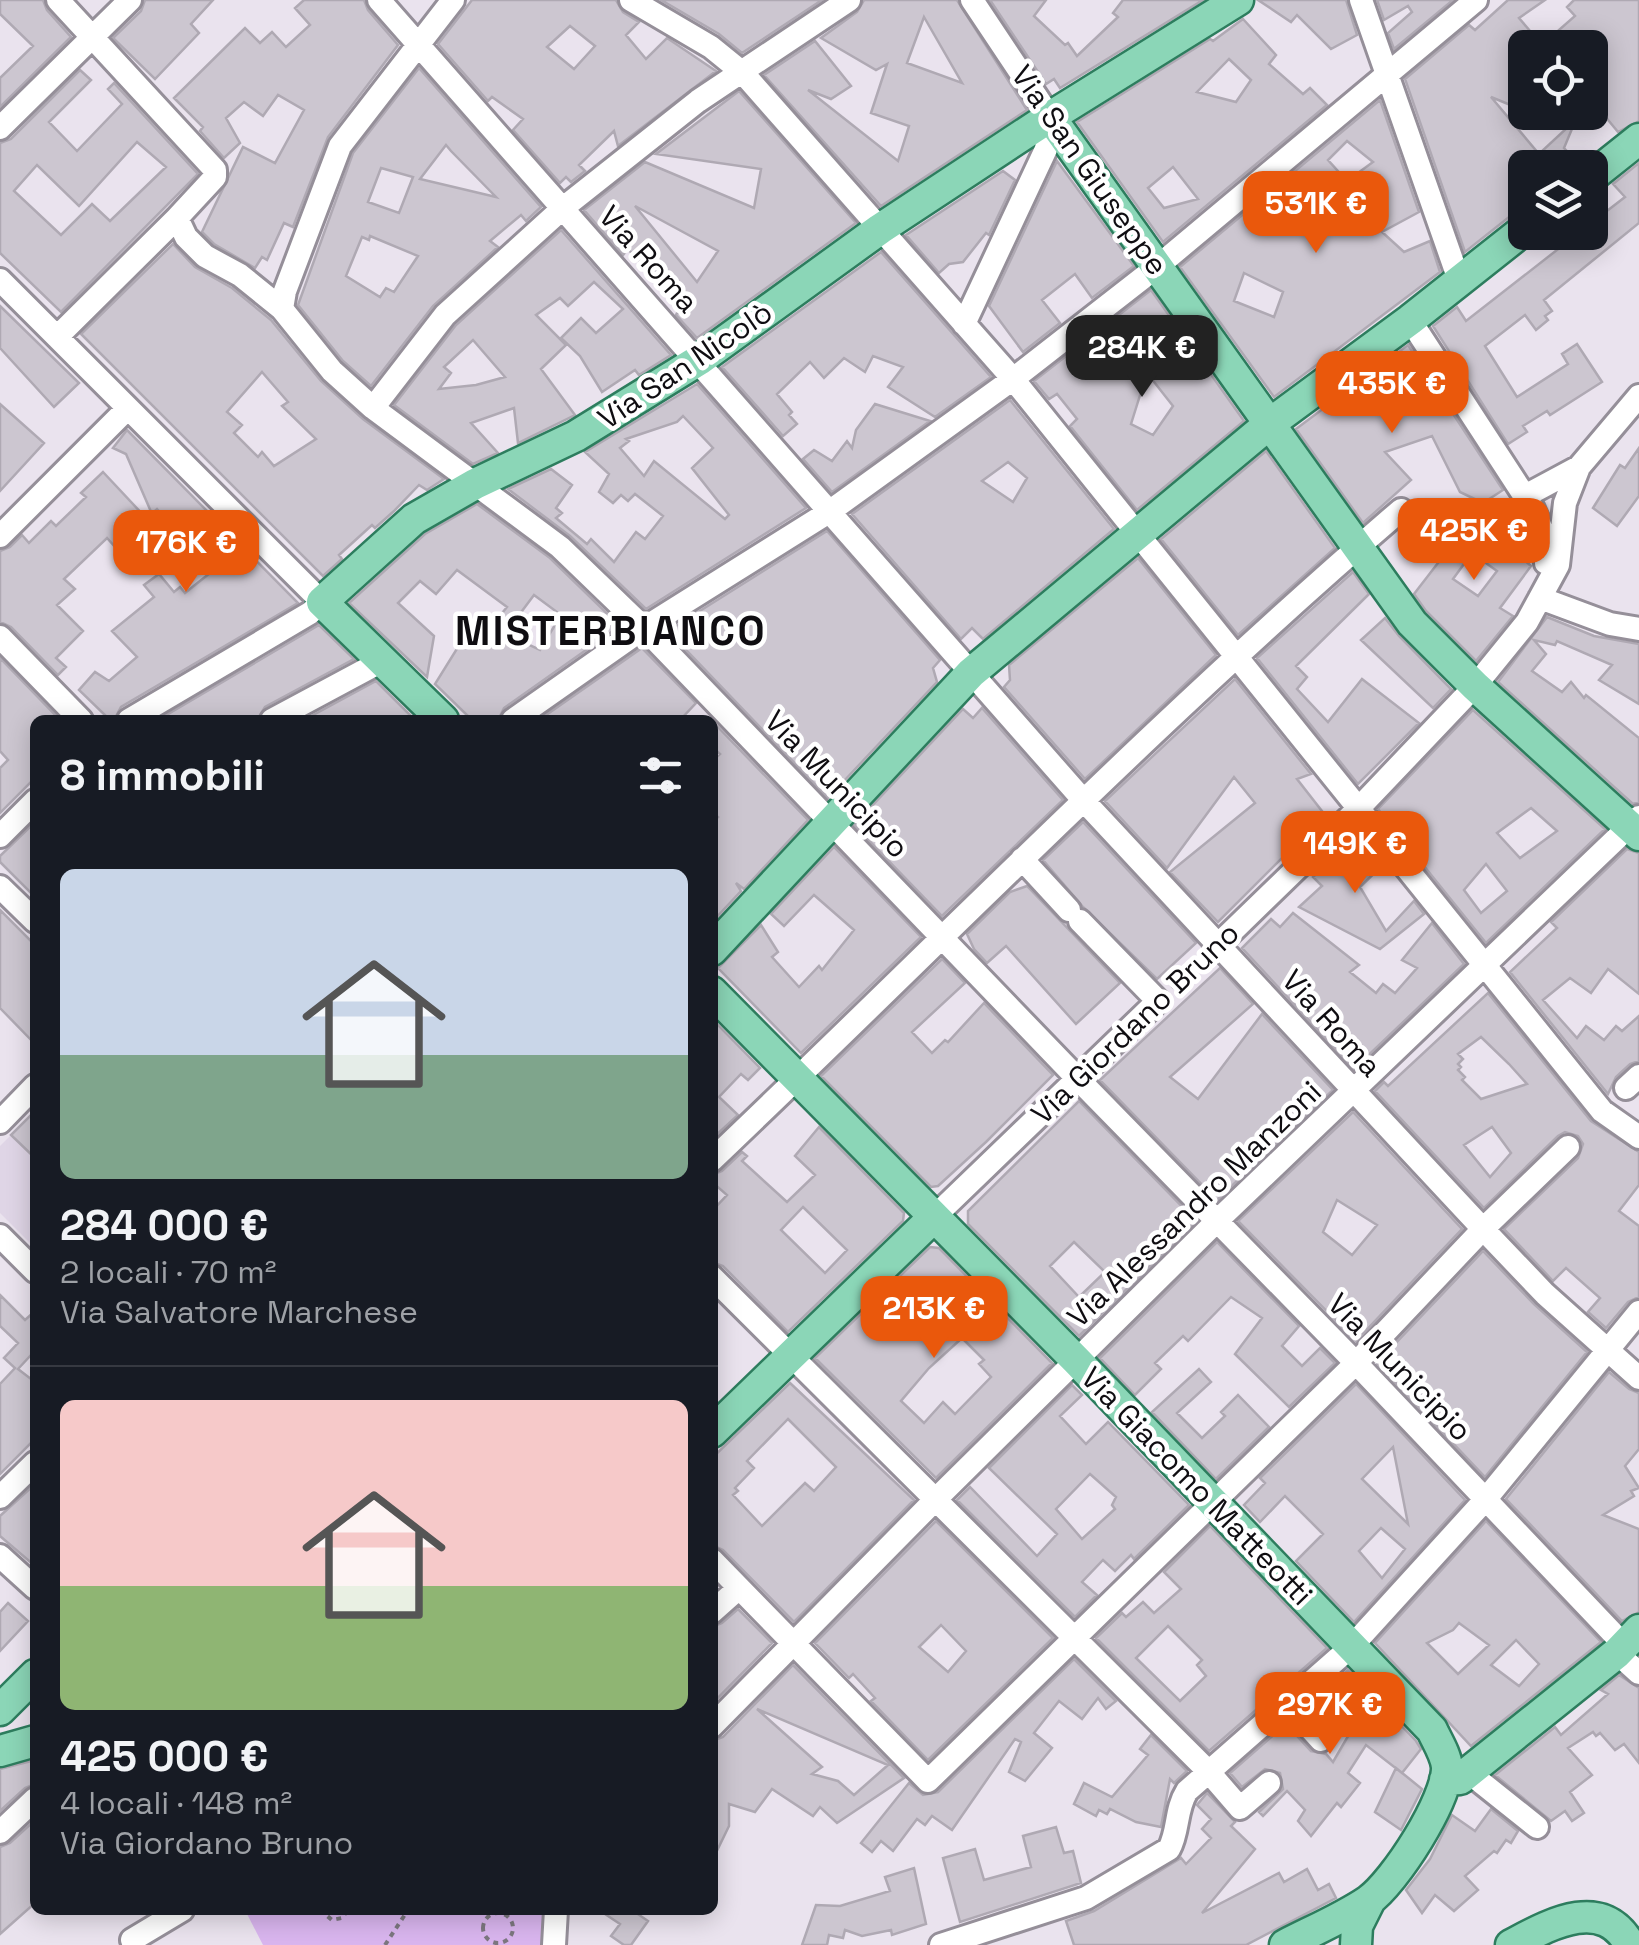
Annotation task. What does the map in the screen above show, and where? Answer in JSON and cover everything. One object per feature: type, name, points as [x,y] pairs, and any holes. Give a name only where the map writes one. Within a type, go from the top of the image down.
[{"type":"main road","name":"Via San Nicolò","points":[[322,602],[414,519],[475,484],[576,436],[699,360],[880,228],[1238,0]]},
{"type":"main road","name":"Via San Giuseppe","points":[[1050,117],[1412,623],[1475,686],[1636,826]]},
{"type":"main road","points":[[1608,164],[1639,139]]},
{"type":"main road","points":[[718,944],[832,822],[957,673],[996,652],[1268,425],[1508,242]]},
{"type":"main road","points":[[322,602],[438,715]]},
{"type":"main road","name":"Via Giacomo Matteotti","points":[[718,998],[1076,1360],[1432,1730],[1457,1776]]},
{"type":"main road","name":"Via Giordano Bruno","points":[[718,1426],[933,1218]]},
{"type":"main road","points":[[1356,1945],[1358,1926],[1370,1900],[1391,1876],[1457,1776],[1630,1650]]},
{"type":"main road","points":[[0,1710],[30,1680]]},
{"type":"main road","points":[[1284,1945],[1370,1900]]},
{"type":"main road","points":[[1511,1945],[1544,1928],[1584,1916],[1603,1919],[1618,1928],[1630,1945]]},
{"type":"street","points":[[57,337],[215,177],[215,170],[58,0]]},
{"type":"street","points":[[0,128],[130,0]]},
{"type":"street","name":"Via Roma","points":[[379,0],[699,360],[829,512],[957,673],[993,698],[1545,1294],[1639,1378]]},
{"type":"street","points":[[282,309],[284,291],[340,146],[452,0]]},
{"type":"street","points":[[631,0],[712,46],[742,73],[880,228],[1139,532],[1602,1112],[1639,1137]]},
{"type":"street","points":[[373,408],[445,315],[563,208],[671,121],[849,0]]},
{"type":"street","name":"Via San Giuseppe","points":[[972,0],[1050,117]]},
{"type":"street","points":[[1361,0],[1460,280]]},
{"type":"street","points":[[520,715],[644,628],[829,512],[1012,379],[1158,266],[1476,0]]},
{"type":"street","points":[[964,324],[1046,150],[1050,117]]},
{"type":"street","name":"Via Municipio","points":[[177,218],[186,236],[205,256],[240,274],[282,309],[332,371],[373,408],[560,547],[644,628],[1630,1650]]},
{"type":"street","points":[[0,280],[322,602]]},
{"type":"street","points":[[1410,320],[1525,496],[1545,537],[1546,571],[1540,598],[1610,624],[1639,629]]},
{"type":"street","points":[[1525,496],[1579,467],[1639,396]]},
{"type":"street","points":[[0,536],[128,408]]},
{"type":"street","name":"Via Giordano Bruno","points":[[1219,944],[1358,809],[1475,686],[1527,622],[1558,565],[1565,503],[1579,467]]},
{"type":"street","points":[[718,1154],[1236,655],[1401,510]]},
{"type":"street","name":"Via San Nicolò","points":[[137,715],[310,613],[322,602]]},
{"type":"street","points":[[0,637],[76,715]]},
{"type":"street","points":[[281,715],[382,661]]},
{"type":"street","points":[[0,836],[30,806]]},
{"type":"street","name":"Via Alessandro Manzoni","points":[[718,1720],[1218,1220],[1636,826]]},
{"type":"street","points":[[1022,860],[1158,1002]]},
{"type":"street","points":[[0,887],[30,917]]},
{"type":"street","name":"Via Giordano Bruno","points":[[933,1218],[1158,1002]]},
{"type":"street","points":[[0,1122],[30,1091]]},
{"type":"street","points":[[718,1566],[928,1781],[1356,1363],[1483,1229],[1568,1147]]},
{"type":"street","points":[[0,1236],[30,1265]]},
{"type":"street","points":[[718,1290],[935,1500],[1240,1808],[1269,1783]]},
{"type":"street","points":[[946,1944],[1086,1898],[1169,1849],[1180,1802],[1208,1772],[1352,1646],[1486,1500],[1639,1312]]},
{"type":"street","points":[[0,1498],[30,1468]]},
{"type":"street","points":[[0,1556],[30,1583]]},
{"type":"street","points":[[718,1607],[739,1588]]},
{"type":"street","points":[[1286,1702],[1320,1740]]},
{"type":"street","points":[[1457,1776],[1538,1826]]},
{"type":"street","points":[[0,1832],[30,1804]]},
{"type":"street","points":[[132,1940],[174,1915]]},
{"type":"street","points":[[554,1945],[556,1915]]},
{"type":"path","name":"Via Giordano Bruno","points":[[1158,1002],[1219,944]]},
{"type":"path","points":[[384,1945],[405,1915]]},
{"type":"path","points":[[495,1915],[482,1928],[488,1943],[509,1938],[513,1929],[504,1915]]},
{"type":"shaded area","points":[[30,1116],[30,1243],[0,1213],[0,1146]]},
{"type":"shaded area","points":[[248,1915],[548,1915],[546,1945],[263,1945]]},
{"type":"building","points":[[0,0],[43,0],[71,37],[0,107],[0,78],[33,46],[0,14]]},
{"type":"building","points":[[145,0],[213,0],[191,24],[199,33],[155,79],[113,38],[141,11]]},
{"type":"building","points":[[304,0],[364,0],[398,45],[328,137],[293,227],[284,223],[267,260],[262,257],[255,268],[214,244],[202,232],[243,147],[275,163],[304,110],[278,95],[263,116],[244,102],[226,118],[240,143],[224,158],[200,131],[203,127],[174,98],[245,28],[260,43],[272,32],[286,47],[310,25],[295,8]]},
{"type":"building","points":[[472,0],[616,0],[623,12],[639,22],[626,35],[646,59],[667,38],[716,71],[618,146],[614,131],[579,165],[585,171],[571,182],[566,177],[560,183],[513,130],[523,119],[492,97],[488,101],[438,44]],"holes":[[[570,26],[595,46],[574,69],[547,47]]]},
{"type":"building","points":[[661,0],[822,0],[742,53],[719,34]]},
{"type":"building","points":[[864,0],[957,0],[1027,110],[881,206],[764,75],[815,41],[851,86],[831,99],[808,90],[898,161],[909,126],[871,113],[887,64],[876,70],[821,38],[857,12]],"holes":[[[924,17],[962,83],[907,63]]]},
{"type":"building","points":[[990,0],[1046,0],[1034,16],[1065,45],[1068,43],[1077,56],[1118,17],[1113,13],[1123,0],[1203,0],[1060,88],[1054,79],[1046,84]]},
{"type":"building","points":[[1258,0],[1346,0],[1357,35],[1331,49],[1297,15],[1291,22]]},
{"type":"building","points":[[1377,0],[1453,0],[1394,49],[1388,33],[1412,12],[1408,6],[1384,20]]},
{"type":"building","points":[[1508,0],[1545,0],[1519,18],[1529,30],[1508,30],[1508,104],[1491,97],[1508,117],[1508,130],[1519,130],[1536,150],[1508,150],[1508,218],[1465,252],[1405,79],[1469,25],[1475,30]]},
{"type":"building","points":[[1574,0],[1639,0],[1639,121],[1618,132],[1608,120],[1608,30],[1559,30],[1575,16],[1567,7]]},
{"type":"building","points":[[1243,19],[1276,55],[1269,64],[1303,94],[1310,88],[1327,105],[1163,242],[1077,122],[1210,39],[1213,41]],"holes":[[[1229,59],[1251,80],[1236,102],[1197,92]],[[1173,167],[1198,199],[1164,208],[1148,188]]]},
{"type":"building","points":[[419,68],[541,207],[526,221],[521,215],[490,241],[498,247],[433,306],[371,386],[343,361],[298,305],[353,153]],"holes":[[[446,145],[451,151],[496,197],[420,179]],[[381,168],[413,177],[399,213],[368,202]],[[370,236],[418,256],[394,292],[386,288],[380,297],[346,276],[362,237],[369,240]]]},
{"type":"building","points":[[80,70],[91,80],[49,122],[77,151],[122,104],[108,89],[114,83],[198,174],[61,312],[0,253],[0,143],[11,139]],"holes":[[[137,142],[166,167],[110,221],[92,204],[61,235],[14,191],[37,165],[79,206]]]},
{"type":"building","points":[[739,91],[856,223],[697,338],[676,315],[679,309],[628,249],[623,255],[584,210],[645,162],[754,208],[761,169],[656,154]],"holes":[[[635,206],[718,251],[697,282]]]},
{"type":"building","points":[[1380,100],[1419,212],[1382,232],[1404,252],[1430,241],[1440,272],[1274,397],[1180,267]],"holes":[[[1347,141],[1373,162],[1347,181],[1328,160]],[[1244,273],[1283,292],[1274,317],[1234,301]]]},
{"type":"building","points":[[1565,130],[1572,130],[1564,148],[1543,150]]},
{"type":"building","points":[[1057,161],[1134,266],[1092,298],[1075,274],[1042,300],[1060,323],[1023,352],[989,306]]},
{"type":"building","points":[[1639,163],[1639,223],[1608,248],[1608,210],[1625,197],[1613,184]]},
{"type":"building","points":[[1003,171],[1015,180],[989,235],[986,233],[963,262],[949,264],[939,273],[906,235]]},
{"type":"building","points":[[561,230],[671,355],[639,375],[635,370],[602,392],[580,356],[561,338],[581,318],[596,333],[623,309],[594,282],[568,306],[560,298],[536,315],[566,345],[541,369],[575,415],[518,443],[514,408],[471,423],[498,453],[473,464],[394,405],[456,325]],"holes":[[[473,340],[505,377],[476,385],[439,389],[451,373],[444,367]]]},
{"type":"building","points":[[173,244],[195,267],[232,288],[271,320],[321,381],[363,419],[444,479],[427,490],[419,485],[375,528],[372,525],[339,555],[342,559],[323,576],[81,334]],"holes":[[[262,372],[288,402],[282,406],[316,439],[274,466],[262,452],[258,457],[234,433],[242,425],[227,412]]]},
{"type":"building","points":[[1557,250],[1606,250],[1544,300],[1552,311],[1536,330],[1525,315],[1485,346],[1517,397],[1568,364],[1562,354],[1577,344],[1602,382],[1550,415],[1547,411],[1523,426],[1527,432],[1508,444],[1433,326],[1457,307],[1466,321]]},
{"type":"building","points":[[881,252],[991,377],[935,417],[888,387],[903,367],[873,356],[865,372],[844,358],[824,378],[810,362],[777,394],[797,424],[783,436],[722,367]]},
{"type":"building","points":[[1151,290],[1244,421],[1137,510],[1070,426],[1077,419],[1057,394],[1049,399],[1034,381]],"holes":[[[1147,373],[1173,406],[1153,435],[1131,424]]]},
{"type":"building","points":[[0,306],[79,383],[54,407],[0,348]]},
{"type":"building","points":[[1408,345],[1503,490],[1483,503],[1460,492],[1432,436],[1385,452],[1411,480],[1363,523],[1296,429]]},
{"type":"building","points":[[697,384],[806,508],[646,609],[570,536],[508,489],[551,469],[572,485],[556,508],[562,513],[556,518],[587,544],[591,539],[614,562],[636,532],[645,539],[663,516],[635,494],[628,501],[621,495],[613,503],[599,492],[609,474],[585,452]],"holes":[[[683,416],[713,448],[692,468],[729,515],[725,519],[654,461],[644,476],[620,448],[629,441],[626,439],[677,422]]]},
{"type":"building","points":[[1010,400],[1114,529],[983,639],[972,628],[961,639],[852,514]],"holes":[[[1008,462],[1027,478],[1013,502],[982,481]]]},
{"type":"building","points":[[0,404],[44,443],[0,491]]},
{"type":"building","points":[[875,404],[930,421],[832,492],[803,459],[814,450],[832,461],[847,441],[852,448],[856,430]]},
{"type":"building","points":[[127,430],[298,603],[121,707],[117,715],[105,715],[79,690],[95,672],[109,681],[137,657],[112,631],[154,597],[144,585],[159,574],[174,592],[180,587],[185,593],[210,573],[157,509],[152,514],[126,454],[113,448]]},
{"type":"building","points":[[1639,448],[1639,496],[1617,526],[1593,508],[1620,465],[1625,468]]},
{"type":"building","points":[[1266,451],[1335,548],[1238,635],[1161,539]]},
{"type":"building","points":[[103,472],[147,519],[116,548],[107,538],[64,579],[75,589],[57,605],[83,631],[56,658],[66,667],[58,675],[11,627],[0,622],[0,551],[22,535],[29,543],[51,521],[56,526],[86,497],[81,493]]},
{"type":"building","points":[[477,504],[550,558],[620,626],[504,708],[500,715],[467,715],[435,684],[468,631],[489,629],[507,607],[457,570],[436,594],[420,581],[398,603],[434,636],[427,677],[349,603],[425,534]],"holes":[[[534,595],[561,615],[540,650],[512,637],[521,623],[516,619]]]},
{"type":"building","points":[[1464,513],[1495,536],[1504,524],[1530,544],[1522,558],[1531,566],[1500,608],[1513,616],[1476,661],[1414,594],[1448,550],[1441,545]],"holes":[[[1472,553],[1497,571],[1478,596],[1453,579]]]},
{"type":"building","points":[[827,531],[940,660],[933,668],[937,682],[828,798],[668,631]]},
{"type":"building","points":[[1138,558],[1216,655],[1085,779],[1004,687],[1010,680],[1009,665]]},
{"type":"building","points":[[1353,572],[1369,594],[1296,666],[1307,677],[1297,689],[1328,722],[1362,679],[1419,723],[1358,784],[1257,658]]},
{"type":"building","points":[[1547,617],[1594,636],[1639,644],[1639,704],[1599,680],[1612,665],[1557,641],[1555,645],[1534,640],[1546,654],[1532,671],[1562,692],[1571,682],[1584,698],[1586,695],[1639,738],[1639,802],[1633,804],[1498,682]]},
{"type":"building","points":[[1385,618],[1451,689],[1433,708],[1361,640]]},
{"type":"building","points":[[319,625],[354,659],[265,707],[260,715],[166,715]]},
{"type":"building","points":[[642,648],[696,703],[685,715],[546,715]]},
{"type":"building","points":[[0,658],[55,715],[30,715],[30,783],[0,813],[0,768],[8,760],[0,751]]},
{"type":"building","points":[[1235,679],[1311,774],[1297,779],[1325,815],[1218,922],[1170,872],[1255,803],[1234,777],[1167,868],[1105,801]]},
{"type":"building","points":[[376,681],[410,715],[313,715]]},
{"type":"building","points":[[982,708],[1063,800],[942,916],[854,825],[963,709],[973,718]]},
{"type":"building","points":[[1473,710],[1605,829],[1486,943],[1378,809]],"holes":[[[1531,808],[1557,831],[1520,858],[1497,833]],[[1486,864],[1507,891],[1481,913],[1464,890]]]},
{"type":"building","points":[[718,727],[808,820],[744,889],[736,883],[741,891],[718,916],[718,756]]},
{"type":"building","points":[[1083,822],[1196,943],[1157,979],[1083,907],[1043,860]]},
{"type":"building","points":[[30,827],[30,892],[0,862],[0,856]]},
{"type":"building","points":[[1358,832],[1384,864],[1360,887],[1386,931],[1414,901],[1424,914],[1380,949],[1299,907],[1322,886],[1313,877]]},
{"type":"building","points":[[834,847],[921,937],[801,1053],[718,968],[761,925],[778,952],[772,957],[799,987],[819,966],[822,970],[854,930],[814,895],[784,926],[771,914]]},
{"type":"building","points":[[1627,849],[1639,853],[1639,994],[1608,969],[1591,993],[1570,978],[1543,1000],[1577,1038],[1586,1026],[1604,1040],[1616,1026],[1622,1031],[1639,1016],[1639,1061],[1616,1077],[1608,1094],[1510,972],[1557,928],[1551,922]]},
{"type":"building","points":[[1027,886],[1120,983],[1076,1024],[1006,946],[987,963],[967,934],[1010,892]]},
{"type":"building","points":[[0,910],[30,940],[30,1039],[0,1008]]},
{"type":"building","points":[[1293,913],[1359,965],[1350,972],[1376,993],[1383,984],[1395,993],[1417,968],[1402,960],[1432,923],[1464,964],[1354,1069],[1242,948],[1271,919],[1280,927]]},
{"type":"building","points":[[942,959],[965,983],[912,1032],[932,1053],[945,1040],[948,1042],[984,1003],[1053,1075],[986,1142],[938,1186],[931,1187],[821,1076]]},
{"type":"building","points":[[1220,968],[1253,1004],[1170,1077],[1198,1099],[1262,1014],[1333,1090],[1217,1200],[1100,1080]]},
{"type":"building","points":[[1488,993],[1591,1121],[1639,1152],[1639,1185],[1619,1211],[1639,1226],[1639,1297],[1628,1302],[1606,1328],[1588,1312],[1600,1298],[1566,1268],[1553,1281],[1504,1229],[1578,1158],[1583,1144],[1578,1136],[1565,1132],[1558,1136],[1484,1208],[1375,1091],[1384,1082],[1388,1086]],"holes":[[[1481,1037],[1509,1064],[1527,1084],[1481,1099],[1462,1080],[1465,1077],[1458,1064],[1463,1059],[1458,1054]],[[1492,1127],[1511,1153],[1490,1177],[1464,1145]]]},
{"type":"building","points":[[718,1025],[760,1068],[748,1080],[741,1074],[719,1097],[738,1115],[718,1133]]},
{"type":"building","points":[[1079,1101],[1196,1221],[1079,1336],[968,1224],[968,1211]],"holes":[[[1074,1242],[1105,1272],[1079,1297],[1050,1266]]]},
{"type":"building","points":[[1353,1112],[1462,1229],[1356,1341],[1238,1221]],"holes":[[[1337,1200],[1377,1225],[1352,1255],[1323,1232]]]},
{"type":"building","points":[[30,1116],[30,1153],[11,1135]]},
{"type":"building","points":[[819,1127],[904,1213],[903,1221],[788,1332],[718,1264],[718,1205],[727,1195],[718,1187],[718,1173],[742,1152],[747,1156],[742,1161],[787,1202],[815,1175],[795,1156]],"holes":[[[803,1207],[847,1250],[825,1273],[781,1230]]]},
{"type":"building","points":[[1217,1242],[1299,1326],[1282,1346],[1302,1366],[1320,1348],[1335,1363],[1289,1407],[1235,1354],[1262,1318],[1231,1297],[1188,1341],[1183,1336],[1155,1363],[1161,1369],[1135,1395],[1100,1358]]},
{"type":"building","points":[[930,1247],[939,1248],[1052,1363],[936,1478],[815,1358]],"holes":[[[962,1338],[984,1360],[979,1364],[991,1377],[955,1414],[943,1402],[924,1423],[901,1401]]]},
{"type":"building","points":[[1483,1251],[1587,1352],[1485,1477],[1377,1363]]},
{"type":"building","points":[[0,1295],[25,1320],[30,1316],[30,1356],[18,1369],[30,1378],[30,1444],[0,1474],[0,1384],[15,1368],[4,1358],[18,1343],[0,1326]]},
{"type":"building","points":[[1199,1369],[1211,1382],[1177,1413],[1202,1438],[1225,1416],[1221,1412],[1238,1395],[1269,1427],[1216,1479],[1152,1412]]},
{"type":"building","points":[[1609,1372],[1639,1393],[1639,1449],[1625,1466],[1639,1488],[1631,1491],[1634,1496],[1603,1515],[1639,1529],[1639,1612],[1622,1621],[1506,1499]]},
{"type":"building","points":[[790,1383],[914,1500],[794,1622],[718,1548],[718,1452]],"holes":[[[788,1419],[836,1467],[814,1491],[805,1483],[762,1526],[733,1495],[754,1468],[747,1461]]]},
{"type":"building","points":[[1356,1384],[1465,1500],[1354,1622],[1296,1561],[1323,1534],[1285,1496],[1260,1522],[1244,1505],[1265,1483],[1260,1478]],"holes":[[[1393,1447],[1408,1524],[1362,1479]],[[1381,1528],[1405,1549],[1382,1578],[1359,1551]]]},
{"type":"building","points":[[1072,1385],[1082,1395],[1060,1416],[1086,1444],[1108,1422],[1189,1505],[1134,1559],[1131,1555],[1115,1571],[1103,1560],[1082,1582],[1097,1595],[1075,1617],[957,1500],[970,1487],[1037,1556],[1057,1534],[989,1468]],"holes":[[[1090,1474],[1116,1497],[1112,1505],[1115,1509],[1082,1539],[1056,1509]]]},
{"type":"building","points":[[30,1489],[30,1562],[0,1536],[0,1516]]},
{"type":"building","points":[[936,1521],[1053,1638],[928,1760],[871,1701],[875,1698],[853,1674],[849,1678],[815,1643]],"holes":[[[941,1625],[966,1651],[948,1672],[919,1647]]]},
{"type":"building","points":[[1486,1521],[1601,1642],[1471,1746],[1375,1643]],"holes":[[[1459,1623],[1489,1645],[1458,1674],[1427,1643]],[[1516,1640],[1539,1664],[1519,1686],[1491,1665]]]},
{"type":"building","points":[[1210,1526],[1327,1648],[1209,1751],[1096,1638],[1122,1613],[1126,1617],[1143,1602],[1154,1613],[1181,1589],[1164,1572]],"holes":[[[1168,1626],[1202,1660],[1197,1665],[1206,1676],[1180,1701],[1136,1658]]]},
{"type":"building","points":[[8,1603],[28,1621],[0,1651],[0,1612]]},
{"type":"building","points":[[738,1609],[772,1643],[718,1698],[718,1625]]},
{"type":"building","points":[[1074,1659],[1116,1701],[1106,1709],[1098,1698],[1082,1719],[1059,1701],[1034,1733],[1052,1748],[1025,1781],[1009,1772],[1021,1742],[1015,1739],[952,1830],[932,1816],[925,1825],[917,1819],[893,1851],[881,1841],[872,1852],[861,1843],[909,1783],[923,1795],[938,1792]]},
{"type":"building","points":[[793,1665],[904,1778],[837,1823],[820,1807],[813,1816],[772,1789],[755,1812],[729,1804],[729,1826],[718,1849],[718,1739]],"holes":[[[757,1709],[888,1765],[854,1795],[838,1781],[812,1774],[822,1767]]]},
{"type":"building","points":[[1348,1670],[1421,1749],[1402,1773],[1366,1745],[1348,1773],[1360,1783],[1341,1807],[1337,1803],[1311,1836],[1298,1821],[1305,1810],[1287,1791],[1263,1816],[1259,1812],[1283,1789],[1280,1773],[1265,1769],[1242,1787],[1230,1773],[1286,1724],[1311,1751],[1326,1754],[1333,1762],[1361,1714],[1330,1686]]},
{"type":"building","points":[[1619,1675],[1639,1688],[1639,1763],[1624,1744],[1615,1750],[1600,1733],[1596,1736],[1593,1732],[1568,1748],[1592,1775],[1570,1792],[1584,1813],[1572,1821],[1565,1811],[1551,1821],[1495,1775],[1555,1727],[1561,1735],[1608,1694],[1601,1690]]},
{"type":"building","points":[[1151,1735],[1187,1771],[1174,1783],[1170,1779],[1161,1827],[1136,1822],[1110,1809],[1107,1814],[1099,1810],[1096,1816],[1074,1804],[1084,1783],[1112,1797],[1148,1755],[1140,1749]]},
{"type":"building","points":[[30,1761],[30,1786],[0,1811],[0,1769]]},
{"type":"building","points":[[1396,1768],[1422,1789],[1401,1830],[1375,1812]]},
{"type":"building","points":[[1207,1793],[1235,1822],[1231,1826],[1255,1849],[1202,1913],[1279,1873],[1284,1882],[1307,1869],[1318,1890],[1329,1884],[1336,1898],[1246,1945],[1074,1945],[1066,1921],[1094,1911],[1181,1858],[1186,1864],[1211,1838],[1202,1829],[1211,1819],[1197,1805]]},
{"type":"building","points":[[1491,1809],[1518,1831],[1511,1843],[1506,1840],[1497,1853],[1494,1851],[1465,1876],[1478,1890],[1454,1911],[1435,1895],[1422,1913],[1406,1890],[1430,1859],[1452,1815],[1475,1831]]},
{"type":"building","points":[[30,1825],[30,1907],[0,1934],[0,1847]]},
{"type":"building","points":[[1056,1827],[1064,1853],[1073,1851],[1081,1883],[960,1922],[943,1858],[975,1849],[984,1880],[1031,1867],[1023,1836]]},
{"type":"building","points":[[914,1868],[926,1924],[892,1935],[891,1930],[862,1936],[845,1930],[843,1938],[829,1935],[827,1945],[802,1945],[816,1905],[840,1906],[890,1891],[885,1877]]},
{"type":"building","points":[[606,1915],[639,1915],[648,1921],[631,1945],[611,1936],[620,1924]]},
{"type":"district","name":"MISTERBIANCO","points":[[611,631]]}]
